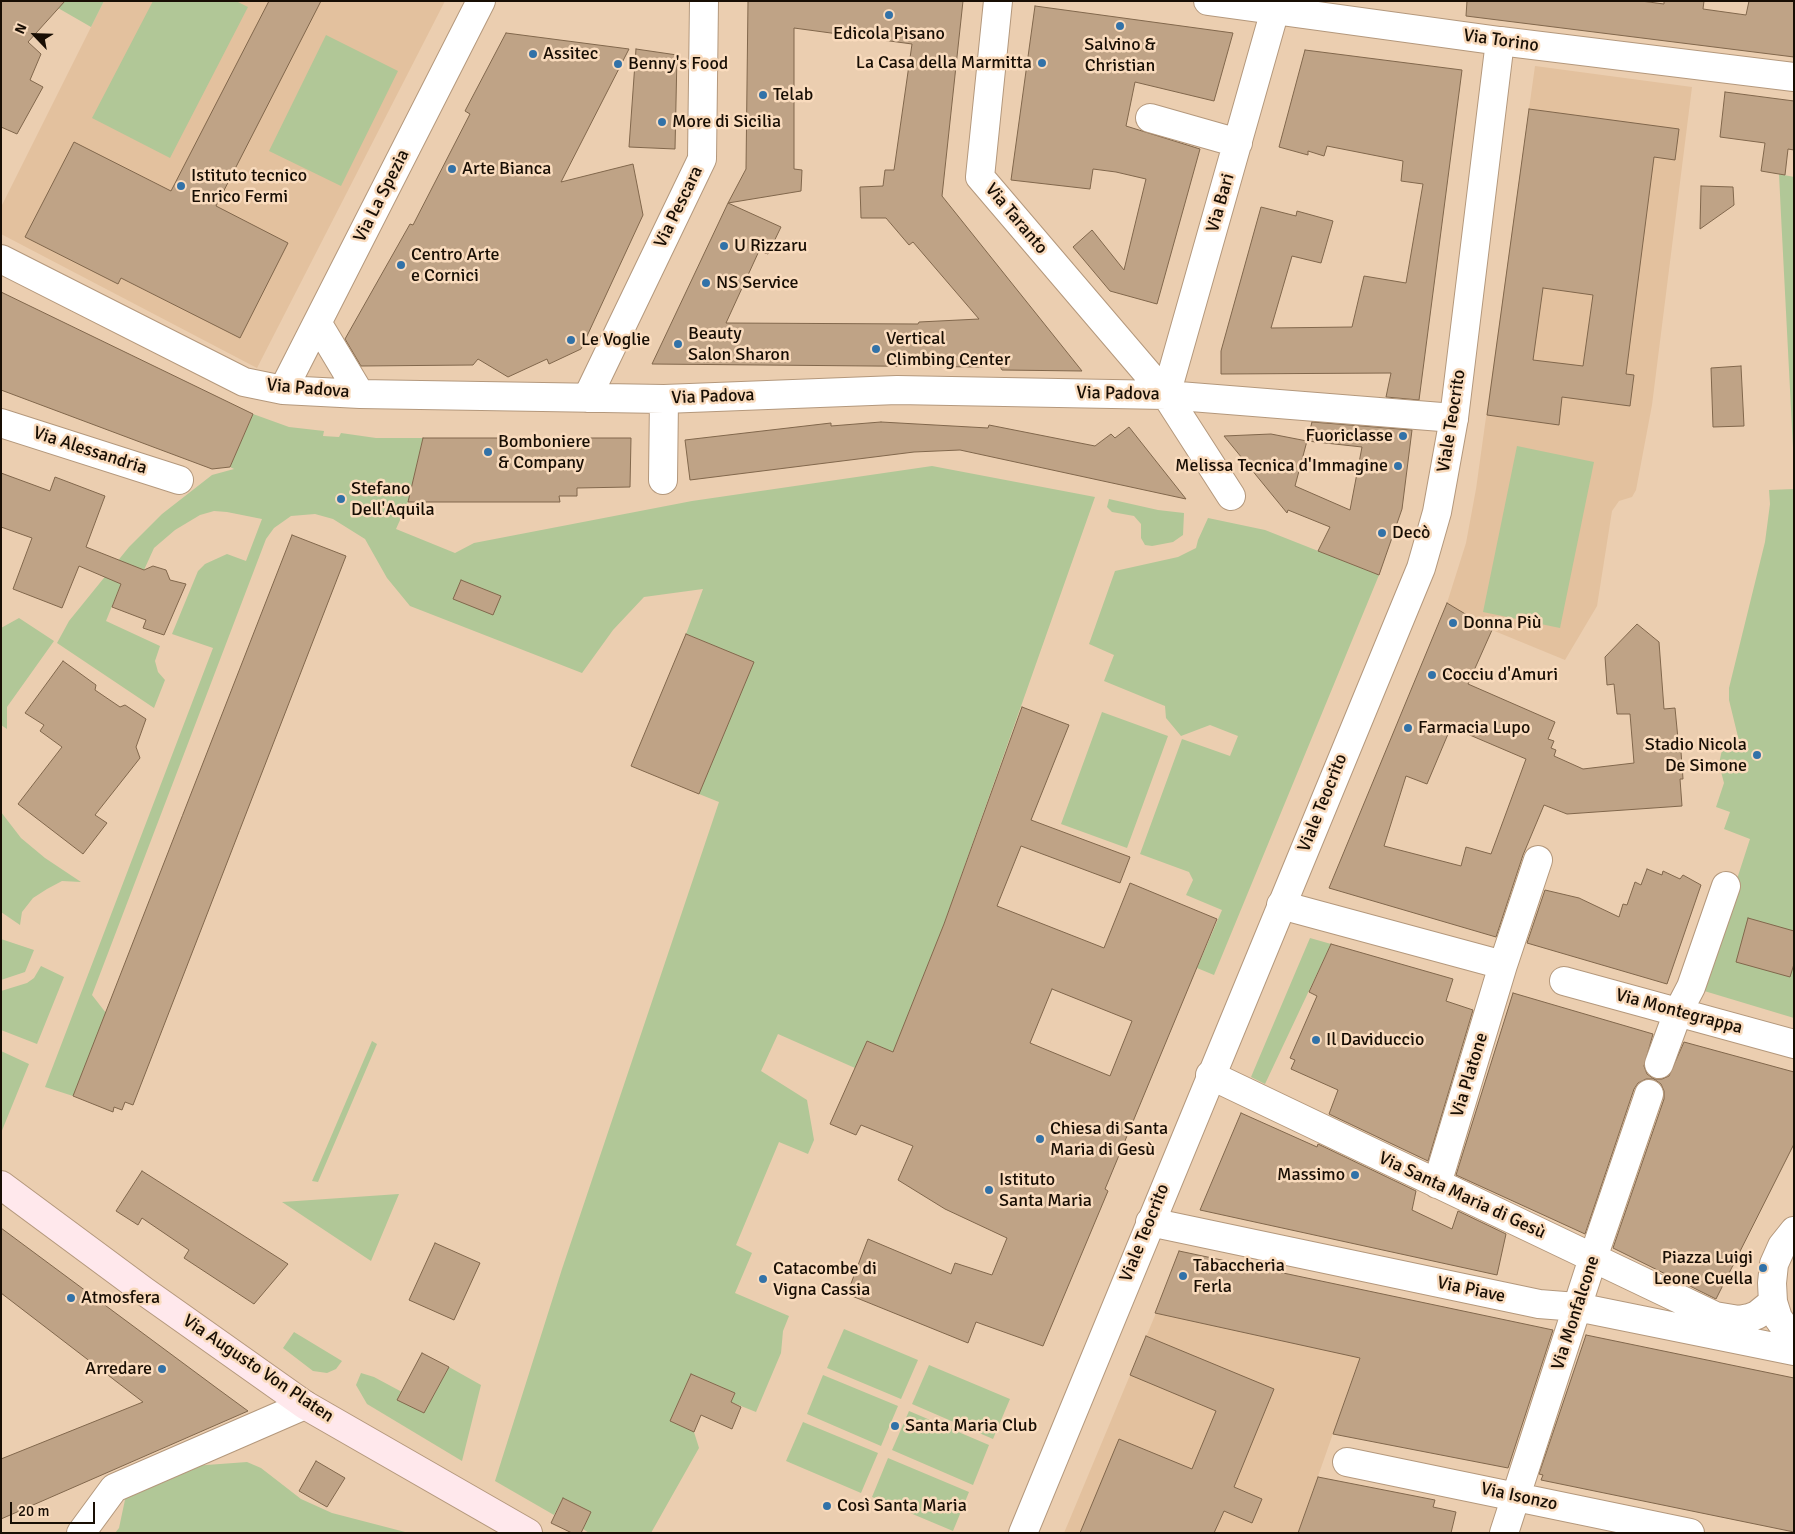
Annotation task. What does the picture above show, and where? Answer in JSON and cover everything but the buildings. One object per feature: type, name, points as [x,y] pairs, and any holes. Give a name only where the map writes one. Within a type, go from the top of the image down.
[{"type":"main road","name":"Via Augusto Von Platen","points":[[1,1185],[144,1291],[305,1405],[528,1533]]},
{"type":"street","name":"Via La Spezia","points":[[283,390],[481,1]]},
{"type":"street","name":"Via Pescara","points":[[587,398],[702,159],[704,1]]},
{"type":"street","name":"Via Taranto","points":[[998,1],[980,177],[1166,395],[1231,496]]},
{"type":"street","name":"Via Torino","points":[[1208,1],[1294,9],[1500,41],[1794,78]]},
{"type":"street","name":"Via Bari","points":[[1166,395],[1238,143],[1294,9]]},
{"type":"street","name":"Viale Teocrito","points":[[1023,1533],[1420,568],[1437,512],[1454,418],[1500,41]]},
{"type":"street","points":[[1150,118],[1238,143]]},
{"type":"street","name":"Via Padova","points":[[1,259],[244,382],[283,390],[360,394],[664,399],[897,390],[1166,395],[1454,418]]},
{"type":"street","points":[[318,324],[360,394]]},
{"type":"street","points":[[664,399],[664,480]]},
{"type":"street","name":"Via Alessandria","points":[[1,423],[178,480]]},
{"type":"street","name":"Via Platone","points":[[1437,1184],[1503,965],[1538,860]]},
{"type":"street","points":[[1659,1064],[1678,1012],[1692,987],[1726,886]]},
{"type":"street","points":[[1281,905],[1503,965]]},
{"type":"street","name":"Via Montegrappa","points":[[1564,981],[1794,1044]]},
{"type":"street","name":"Via Santa Maria di Gesù","points":[[1210,1075],[1715,1316],[1739,1320],[1749,1318],[1757,1315],[1773,1302]]},
{"type":"street","name":"Via Monfalcone","points":[[1504,1533],[1593,1258],[1649,1094]]},
{"type":"street","name":"Via Piave","points":[[1150,1222],[1538,1304],[1578,1307],[1794,1352]]},
{"type":"street","points":[[1794,1231],[1782,1246],[1774,1264],[1772,1283],[1773,1302],[1778,1318],[1794,1340]]},
{"type":"street","points":[[81,1533],[114,1488],[305,1405]]},
{"type":"street","name":"Via Isonzo","points":[[1347,1462],[1690,1533]]},
{"type":"shaded area","name":"Istituto tecnico Enrico Fermi","points":[[104,1],[445,1],[257,368],[1,234],[1,207]]},
{"type":"shaded area","points":[[1535,66],[1692,87],[1652,405],[1636,490],[1632,497],[1619,501],[1612,511],[1597,606],[1565,660],[1492,630],[1447,603],[1466,543],[1476,489]]},
{"type":"shaded area","points":[[1156,1313],[1360,1357],[1298,1533],[1064,1533]]},
{"type":"green space","points":[[64,1],[104,1],[91,27],[58,8]]},
{"type":"green space","points":[[153,1],[236,1],[248,7],[170,158],[92,118]]},
{"type":"green space","points":[[326,35],[398,71],[341,186],[269,151]]},
{"type":"green space","points":[[1779,174],[1794,177],[1794,467],[1781,215]]},
{"type":"green space","points":[[253,414],[289,427],[324,431],[323,436],[339,437],[341,433],[376,438],[423,438],[408,502],[396,529],[455,553],[474,543],[692,501],[932,466],[1095,497],[944,924],[893,1052],[867,1041],[855,1068],[778,1034],[761,1071],[807,1100],[814,1140],[808,1154],[779,1142],[736,1245],[752,1253],[735,1293],[789,1316],[783,1331],[781,1353],[756,1412],[731,1402],[735,1393],[691,1374],[670,1421],[694,1432],[699,1448],[651,1533],[589,1533],[583,1529],[591,1512],[563,1498],[554,1515],[495,1481],[562,1269],[719,802],[699,794],[753,662],[686,634],[703,589],[644,597],[613,630],[582,673],[410,606],[387,578],[365,539],[333,519],[315,514],[291,516],[274,528],[266,539],[92,995],[106,1013],[73,1096],[45,1087],[213,648],[172,634],[198,571],[205,564],[227,554],[246,561],[262,519],[214,511],[200,515],[175,530],[154,548],[144,570],[125,563],[117,582],[121,584],[106,621],[160,646],[155,661],[158,672],[165,680],[154,708],[57,643],[69,621],[129,547],[162,514],[212,475],[234,469],[230,467]]},
{"type":"green space","points":[[1517,446],[1594,462],[1560,628],[1483,612]]},
{"type":"green space","name":"Stadio Nicola De Simone","points":[[1794,489],[1794,1018],[1701,990],[1750,839],[1724,829],[1730,812],[1716,807],[1724,783],[1719,764],[1723,745],[1739,741],[1729,700],[1729,688],[1765,542],[1770,504],[1769,490]]},
{"type":"green space","points":[[1109,499],[1158,510],[1184,513],[1183,535],[1173,542],[1152,546],[1145,545],[1141,538],[1141,524],[1134,516],[1112,512],[1107,507]]},
{"type":"green space","points":[[1208,518],[1265,530],[1379,575],[1214,975],[1197,968],[1222,910],[1186,895],[1193,880],[1189,872],[1140,854],[1182,739],[1230,756],[1238,736],[1210,725],[1181,736],[1166,718],[1165,706],[1104,681],[1114,655],[1089,644],[1115,571],[1178,557],[1196,548]]},
{"type":"green space","points":[[19,618],[54,641],[7,707],[7,729],[1,725],[1,628]]},
{"type":"green space","points":[[1102,712],[1168,736],[1127,848],[1061,824]]},
{"type":"green space","points":[[1,812],[21,838],[45,858],[81,882],[62,881],[33,898],[22,912],[20,925],[1,912]]},
{"type":"green space","points":[[1310,938],[1331,944],[1265,1084],[1251,1077]]},
{"type":"green space","points":[[1,939],[34,950],[25,972],[1,980]]},
{"type":"green space","points":[[41,966],[64,977],[37,1044],[1,1030],[1,991],[27,983],[34,978]]},
{"type":"green space","points":[[372,1041],[377,1044],[318,1182],[312,1181]]},
{"type":"green space","points":[[1,1051],[29,1064],[1,1133]]},
{"type":"green space","points":[[399,1194],[371,1261],[282,1202]]},
{"type":"green space","points":[[844,1329],[918,1360],[901,1399],[827,1368]]},
{"type":"green space","points":[[294,1332],[342,1361],[336,1369],[327,1373],[313,1371],[283,1348]]},
{"type":"green space","points":[[929,1365],[1010,1399],[993,1439],[912,1404]]},
{"type":"green space","points":[[449,1367],[481,1385],[462,1461],[367,1404],[356,1385],[361,1373],[374,1377],[402,1392],[398,1400],[424,1413]]},
{"type":"green space","points":[[823,1375],[898,1406],[881,1446],[807,1414]]},
{"type":"green space","points":[[909,1411],[989,1445],[973,1485],[892,1450]]},
{"type":"green space","points":[[803,1422],[878,1453],[861,1493],[786,1461]]},
{"type":"green space","points":[[888,1458],[969,1492],[953,1531],[872,1497]]},
{"type":"green space","points":[[247,1462],[261,1468],[301,1499],[332,1513],[409,1533],[115,1533],[119,1528],[126,1495],[193,1466]]},
{"type":"place","name":"Edicola Pisano","points":[[889,15]]},
{"type":"place","name":"Salvino & Christian","points":[[1120,26]]},
{"type":"place","name":"Assitec","points":[[533,54]]},
{"type":"place","name":"La Casa della Marmitta","points":[[1042,63]]},
{"type":"place","name":"Benny's Food","points":[[618,64]]},
{"type":"place","name":"Telab","points":[[763,95]]},
{"type":"place","name":"More di Sicilia","points":[[662,122]]},
{"type":"place","name":"Arte Bianca","points":[[452,169]]},
{"type":"place","name":"Istituto tecnico Enrico Fermi","points":[[181,186]]},
{"type":"place","name":"U Rizzaru","points":[[724,246]]},
{"type":"place","name":"Centro Arte e Cornici","points":[[401,265]]},
{"type":"place","name":"NS Service","points":[[706,283]]},
{"type":"place","name":"Le Voglie","points":[[571,340]]},
{"type":"place","name":"Beauty Salon Sharon","points":[[678,344]]},
{"type":"place","name":"Vertical Climbing Center","points":[[876,349]]},
{"type":"place","name":"Fuoriclasse","points":[[1403,436]]},
{"type":"place","name":"Bomboniere & Company","points":[[488,452]]},
{"type":"place","name":"Melissa Tecnica d'Immagine","points":[[1398,466]]},
{"type":"place","name":"Stefano Dell'Aquila","points":[[341,499]]},
{"type":"place","name":"Decò","points":[[1382,533]]},
{"type":"place","name":"Donna Più","points":[[1453,623]]},
{"type":"place","name":"Cocciu d'Amuri","points":[[1432,675]]},
{"type":"place","name":"Farmacia Lupo","points":[[1408,728]]},
{"type":"place","name":"Stadio Nicola De Simone","points":[[1757,755]]},
{"type":"place","name":"Il Daviduccio","points":[[1316,1040]]},
{"type":"place","name":"Chiesa di Santa Maria di Gesù","points":[[1040,1139]]},
{"type":"place","name":"Massimo","points":[[1355,1175]]},
{"type":"place","name":"Istituto Santa Maria","points":[[989,1190]]},
{"type":"place","name":"Piazza Luigi Leone Cuella","points":[[1763,1268]]},
{"type":"place","name":"Tabaccheria Ferla","points":[[1183,1276]]},
{"type":"place","name":"Catacombe di Vigna Cassia","points":[[763,1279]]},
{"type":"place","name":"Atmosfera","points":[[71,1298]]},
{"type":"place","name":"Arredare","points":[[162,1369]]},
{"type":"place","name":"Santa Maria Club","points":[[895,1426]]},
{"type":"place","name":"Così Santa Maria","points":[[827,1506]]}]
